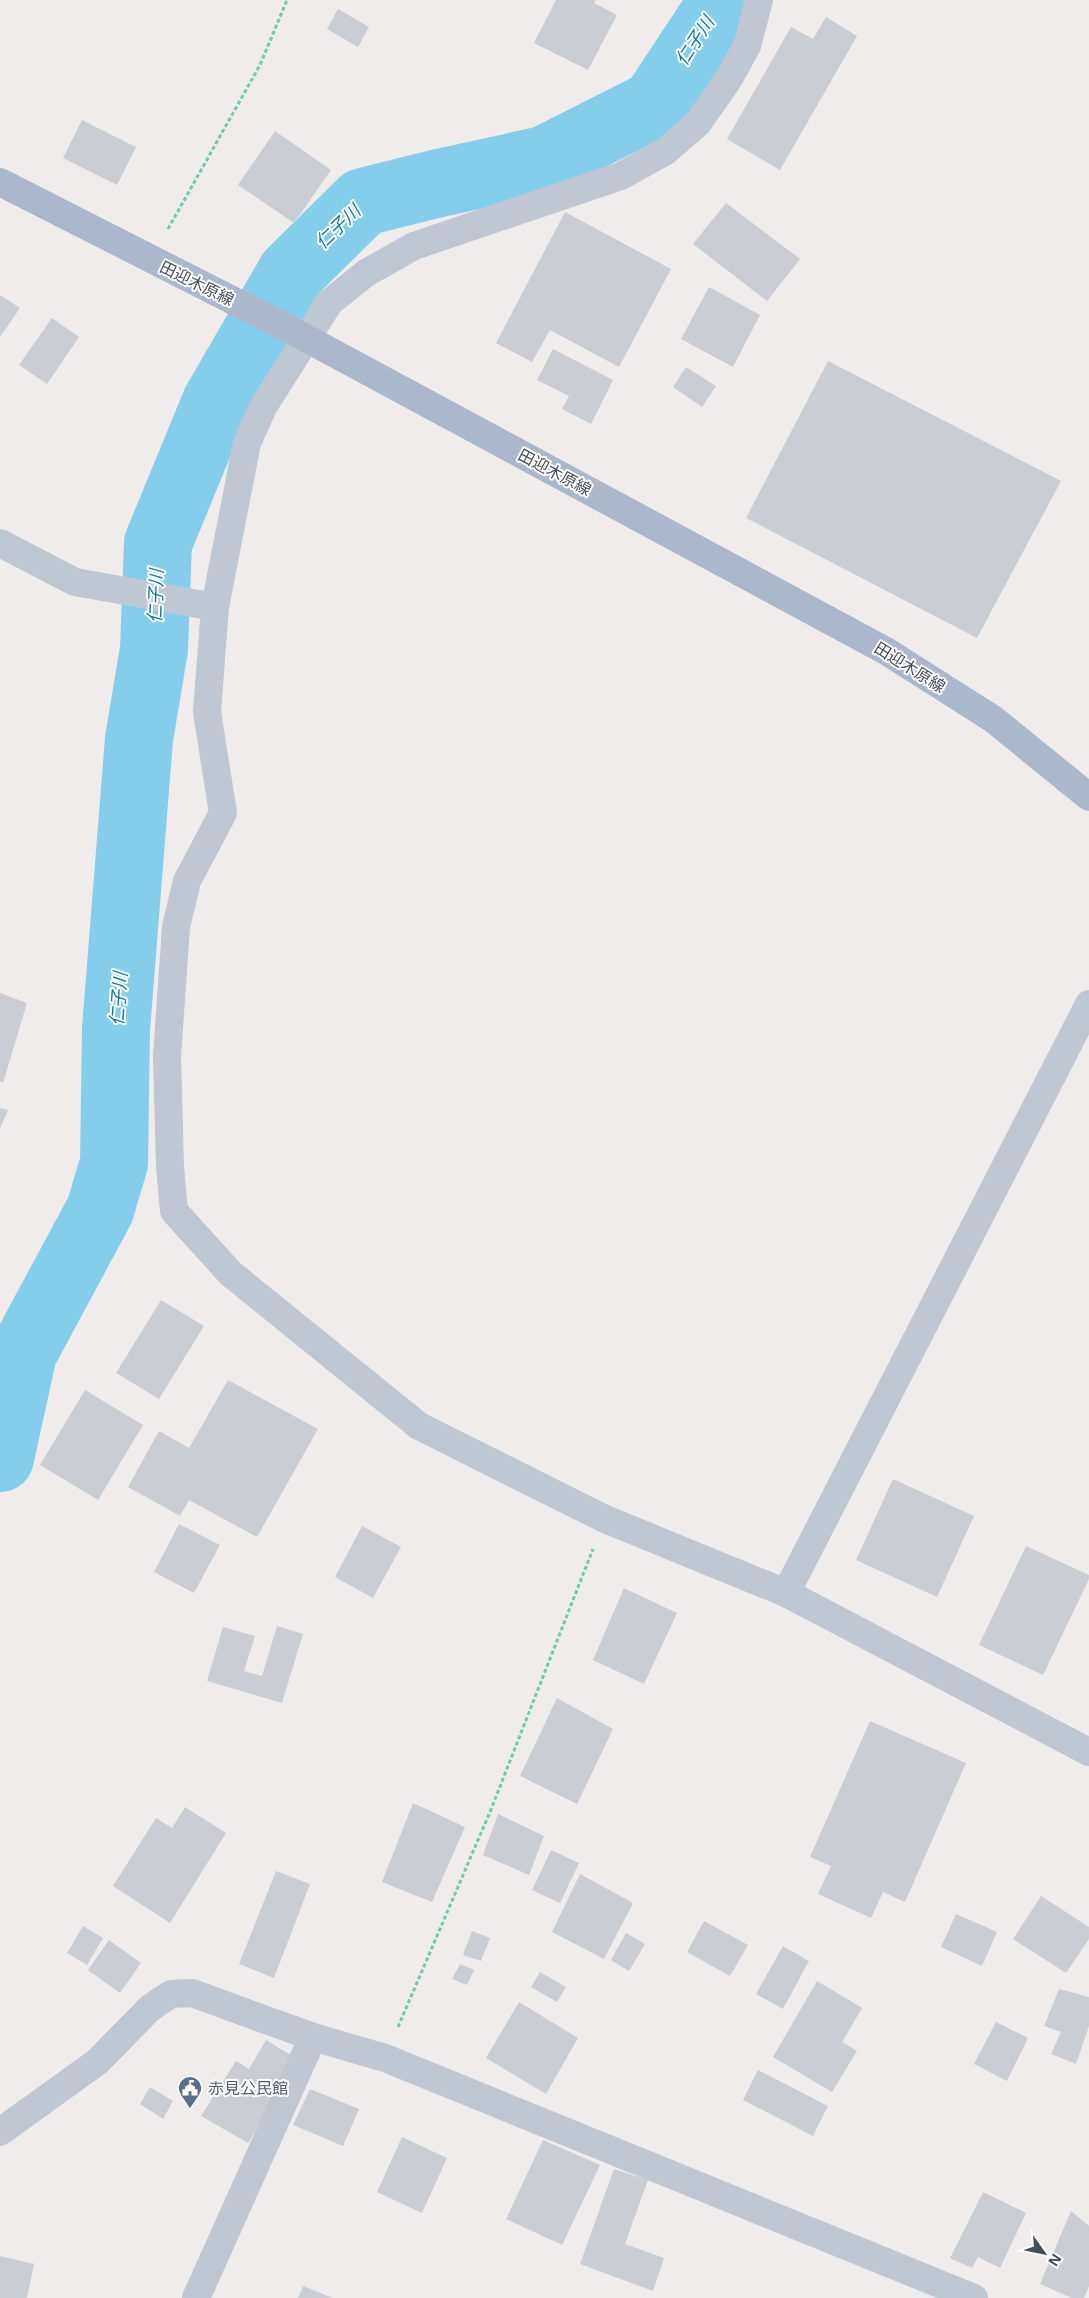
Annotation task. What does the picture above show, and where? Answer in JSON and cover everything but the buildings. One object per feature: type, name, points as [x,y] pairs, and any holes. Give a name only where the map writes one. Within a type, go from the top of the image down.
[{"type":"main road","name":"田迎木原線","points":[[1,185],[223,295],[886,651],[993,719],[1089,796]]},
{"type":"street","points":[[759,0],[747,46],[728,80],[698,123],[666,151],[621,176],[414,246],[366,273],[329,303],[297,334],[247,443],[216,607],[207,712],[223,814],[187,881],[176,928],[167,1056],[170,1167],[174,1211],[230,1273],[419,1426],[605,1519],[786,1593],[1089,1752]]},
{"type":"street","points":[[0,543],[75,582],[216,607]]},
{"type":"street","points":[[786,1593],[1089,1004]]},
{"type":"street","points":[[0,2132],[97,2062],[150,2008],[171,1994],[192,1993],[313,2037],[385,2058],[974,2298]]},
{"type":"street","points":[[196,2298],[313,2037]]},
{"type":"path","points":[[151,260],[260,65],[287,0]]},
{"type":"path","points":[[385,2058],[490,1812],[605,1519]]},
{"type":"waterway","name":"仁子川","points":[[0,1458],[23,1353],[100,1210],[114,1163],[116,1029],[139,739],[154,649],[158,543],[216,402],[291,273],[363,202],[544,160],[655,104],[721,4],[721,0]]},
{"type":"place","name":"赤見公民館","points":[[190,2109]]}]
